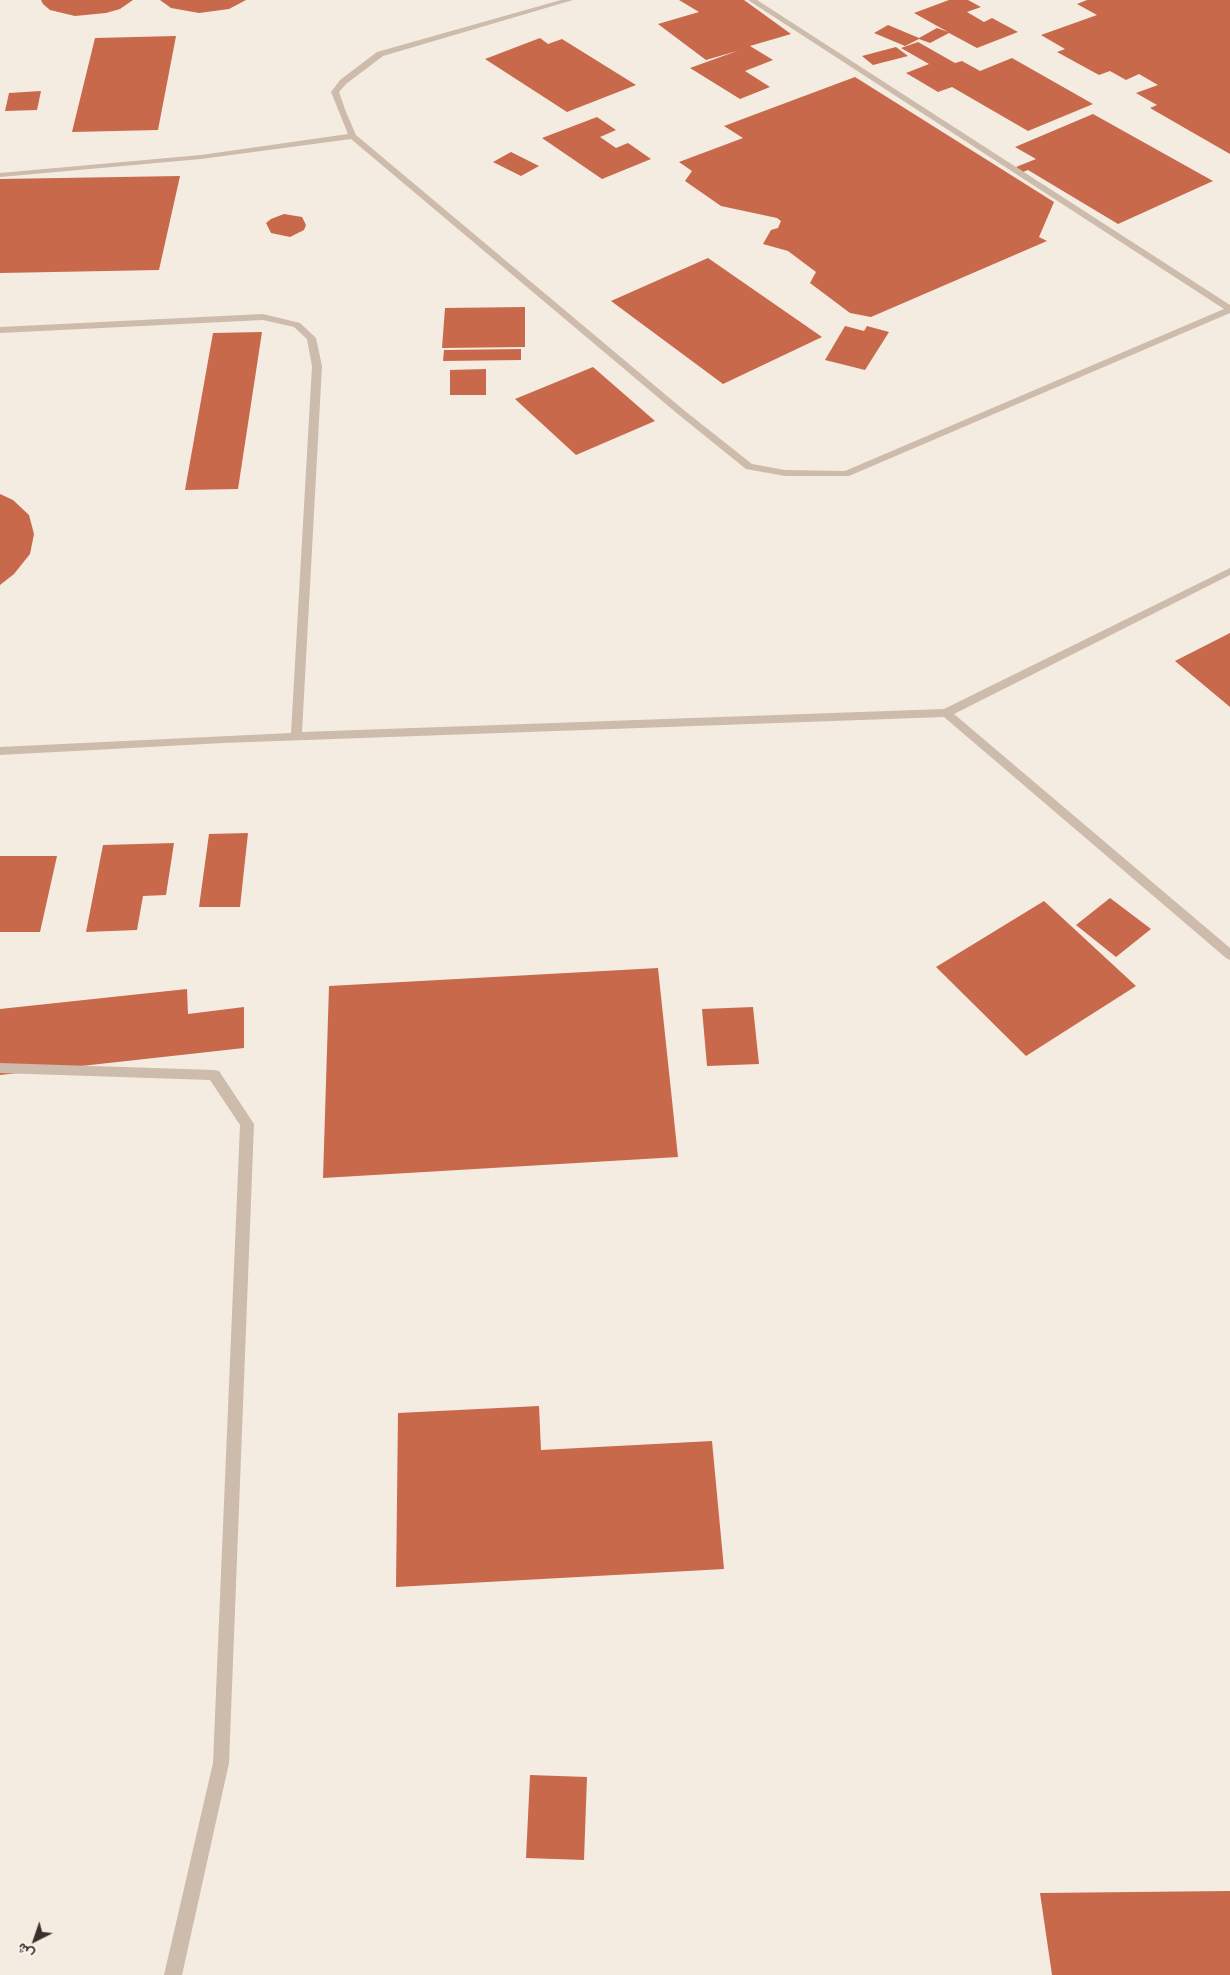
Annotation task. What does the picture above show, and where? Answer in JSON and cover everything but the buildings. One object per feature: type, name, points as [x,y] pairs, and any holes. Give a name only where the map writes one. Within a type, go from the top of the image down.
[{"type":"lane","points":[[569,0],[380,54],[343,82],[335,92],[353,136],[749,467],[785,473],[846,474],[1230,309]]},
{"type":"lane","points":[[752,0],[1230,309]]},
{"type":"lane","points":[[0,175],[201,157],[353,136]]},
{"type":"lane","points":[[0,330],[263,317],[297,325],[311,338],[317,366],[296,736]]},
{"type":"lane","points":[[0,751],[296,736],[946,713],[1230,572]]},
{"type":"lane","points":[[946,713],[1230,955]]},
{"type":"lane","points":[[0,1068],[214,1075],[248,1124],[221,1763],[173,1975]]}]
